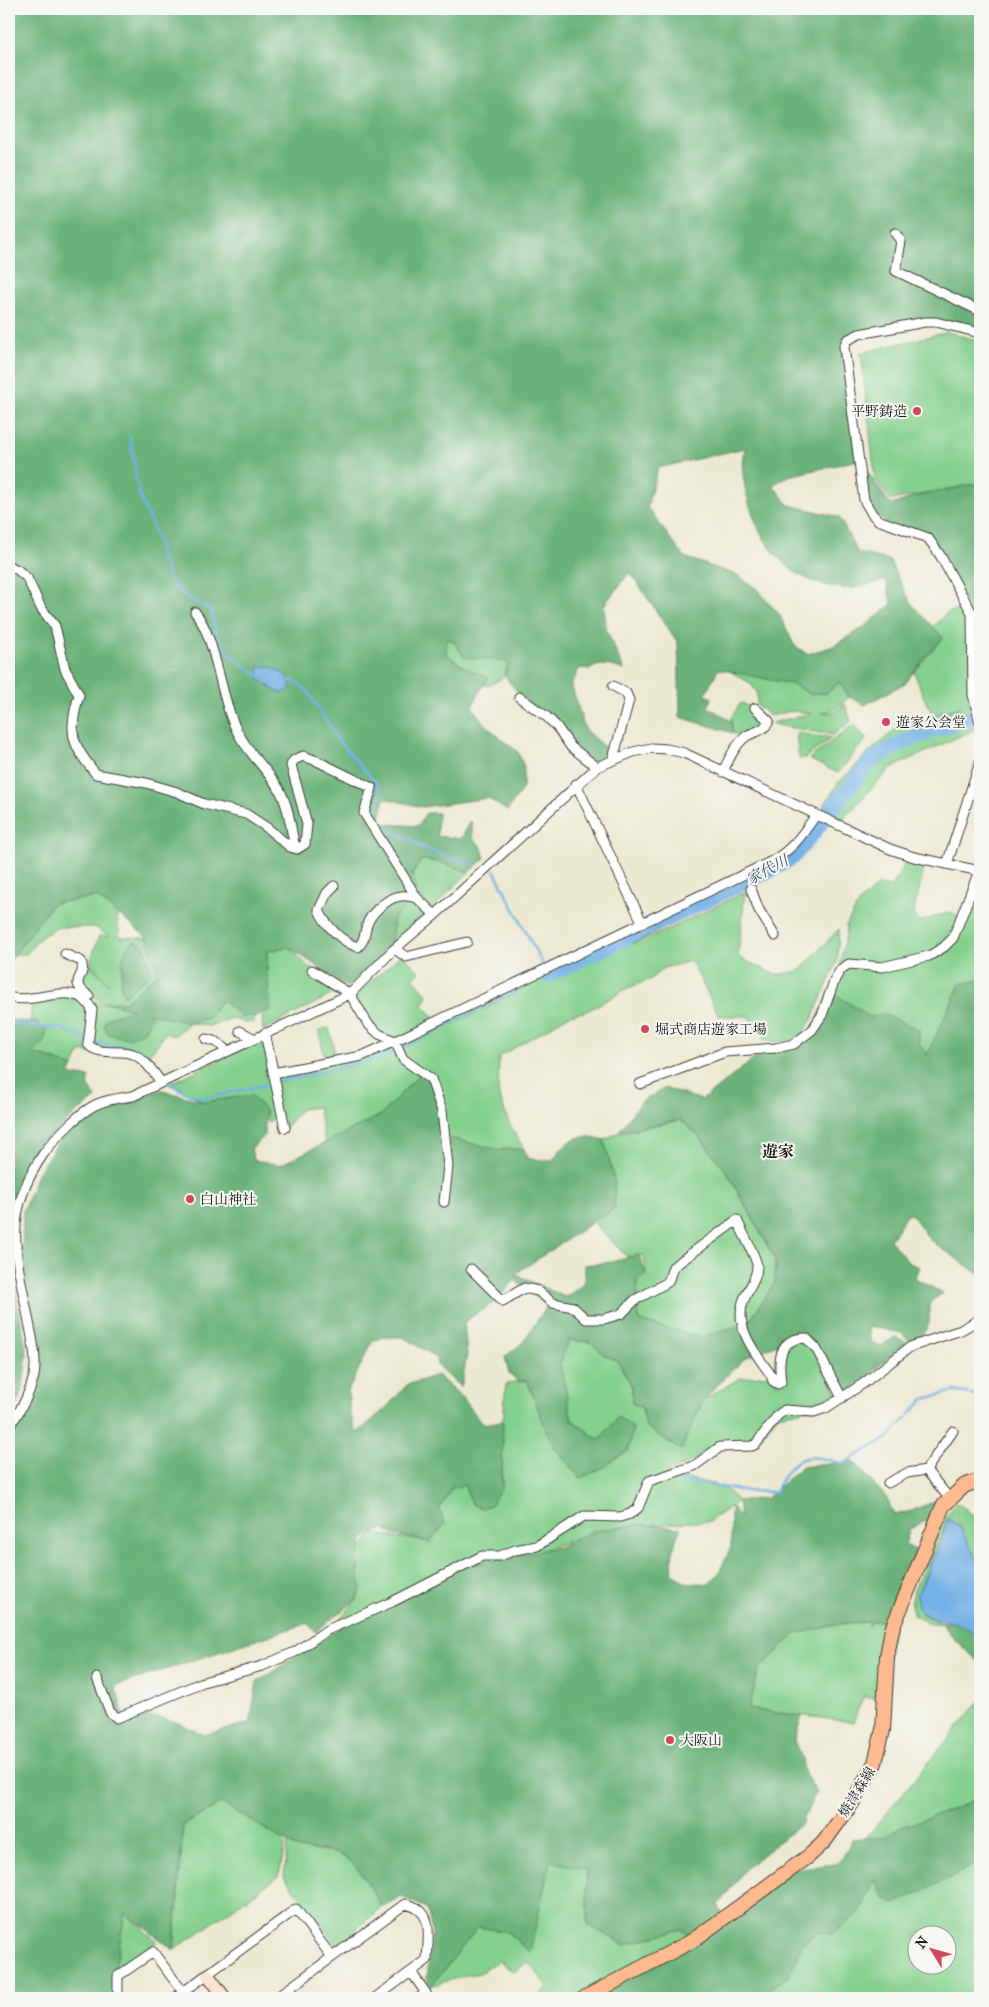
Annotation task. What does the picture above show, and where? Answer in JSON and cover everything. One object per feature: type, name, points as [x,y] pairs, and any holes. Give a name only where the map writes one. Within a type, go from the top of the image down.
[{"type":"main road","name":"焼津森線","points":[[584,1998],[692,1941],[809,1856],[824,1842],[868,1778],[876,1763],[883,1730],[887,1656],[892,1629],[944,1506],[964,1486],[980,1480]]},
{"type":"street","points":[[895,233],[901,241],[896,271],[980,310]]},
{"type":"street","points":[[980,333],[936,322],[925,322],[859,334],[847,340],[844,347],[864,500],[878,520],[928,538],[940,555],[972,613],[973,694],[980,722]]},
{"type":"street","points":[[9,566],[18,570],[27,578],[41,608],[55,626],[65,669],[79,695],[73,717],[72,733],[80,755],[96,774],[146,782],[177,792],[204,804],[246,814],[266,827],[290,847],[295,848],[305,844],[308,824],[291,766],[294,760],[302,756],[317,761],[372,788],[364,813],[416,898],[435,915]]},
{"type":"street","points":[[195,612],[200,618],[209,643],[236,730],[281,791],[290,820],[295,848]]},
{"type":"street","points":[[613,686],[626,694],[629,700],[613,759]]},
{"type":"street","points":[[519,697],[547,717],[572,747],[597,766]]},
{"type":"street","points":[[723,772],[734,750],[745,736],[753,735],[766,726],[769,721],[754,708]]},
{"type":"street","points":[[9,1427],[22,1404],[34,1376],[35,1354],[16,1264],[14,1241],[17,1206],[28,1176],[60,1133],[90,1108],[99,1103],[133,1096],[350,994],[395,949],[435,915],[597,766],[633,752],[651,748],[667,748],[684,753],[890,850],[980,871],[953,938],[944,947],[929,956],[882,966],[849,964],[841,970],[835,979],[822,1014],[812,1030],[794,1044],[776,1048],[724,1052],[640,1084]]},
{"type":"street","points":[[947,864],[980,762]]},
{"type":"street","points":[[576,784],[642,922]]},
{"type":"street","points":[[274,1078],[362,1056],[395,1043],[786,853],[816,815]]},
{"type":"street","points":[[334,886],[323,900],[320,910],[322,918],[348,944],[358,947],[363,942],[368,923],[374,912],[395,897],[404,895],[416,898]]},
{"type":"street","points":[[751,889],[759,910],[775,936]]},
{"type":"street","points":[[395,949],[406,958],[467,942]]},
{"type":"street","points":[[65,954],[81,961],[82,969],[77,985],[78,988],[92,998],[90,1047],[133,1054],[139,1057],[165,1081]]},
{"type":"street","points":[[312,970],[350,994],[368,1024],[379,1034],[395,1043],[403,1058],[432,1079],[442,1111],[448,1166],[444,1202]]},
{"type":"street","points":[[9,998],[23,1001],[64,994],[76,994],[83,997],[92,1010]]},
{"type":"street","points":[[240,1031],[253,1038]]},
{"type":"street","points":[[265,1033],[285,1128]]},
{"type":"street","points":[[206,1039],[217,1042],[227,1051]]},
{"type":"street","points":[[471,1269],[503,1301],[524,1288],[538,1292],[553,1303],[573,1307],[586,1319],[604,1319],[621,1314],[635,1300],[668,1282],[673,1267],[737,1220],[757,1264],[755,1276],[742,1302],[740,1318],[748,1342],[771,1375],[773,1381],[778,1384],[781,1382],[781,1354],[785,1344],[795,1338],[806,1338],[816,1348],[842,1398]]},
{"type":"street","points":[[97,1678],[110,1712],[116,1718],[203,1682],[262,1666],[295,1652],[327,1630],[392,1602],[482,1556],[500,1556],[536,1546],[584,1516],[620,1516],[630,1514],[638,1508],[649,1480],[694,1466],[720,1447],[752,1446],[756,1444],[778,1415],[785,1410],[814,1412],[826,1408],[864,1383],[910,1347],[961,1330],[980,1319]]},
{"type":"street","points":[[888,1483],[907,1473],[926,1470],[953,1431]]},
{"type":"street","points":[[926,1470],[950,1499]]},
{"type":"street","points":[[276,1998],[405,1904],[415,1905],[424,1912],[428,1927],[427,1960],[375,1998]]},
{"type":"street","points":[[175,1998],[296,1909],[332,1957]]},
{"type":"street","points":[[118,1998],[118,1976],[153,1952],[183,1992]]},
{"type":"street","points":[[411,1972],[426,1993],[419,1998]]},
{"type":"street","points":[[208,1975],[225,1998]]},
{"type":"green space","points":[[9,9],[980,9],[980,335],[936,322],[859,334],[844,347],[859,460],[788,476],[773,485],[789,505],[839,517],[858,553],[889,560],[911,603],[943,638],[905,683],[865,705],[849,697],[839,682],[827,693],[810,694],[792,684],[718,669],[705,695],[712,698],[708,707],[731,721],[733,733],[680,717],[678,643],[630,572],[604,605],[606,629],[624,670],[607,665],[590,669],[580,668],[571,684],[585,730],[610,752],[592,763],[519,694],[505,676],[508,662],[464,657],[453,641],[447,639],[446,654],[461,665],[489,678],[472,707],[485,725],[518,752],[524,767],[523,788],[507,811],[488,798],[423,807],[384,798],[380,821],[387,824],[418,826],[426,813],[438,813],[437,836],[461,839],[471,821],[473,839],[481,846],[485,858],[469,872],[440,862],[421,860],[412,875],[416,888],[404,908],[394,918],[390,947],[347,987],[289,947],[267,951],[267,975],[271,1009],[257,1016],[241,1017],[222,1000],[208,1018],[189,1023],[148,1013],[152,1017],[144,1031],[131,1038],[110,1035],[106,1031],[104,1024],[107,1018],[133,1009],[106,1002],[125,1002],[157,974],[148,938],[97,897],[53,903],[9,962]],"holes":[[[745,448],[743,475],[753,516],[773,552],[787,566],[804,577],[823,585],[850,588],[886,580],[892,604],[863,628],[831,647],[807,654],[794,645],[779,614],[758,590],[739,576],[684,557],[647,507],[658,468]]]},
{"type":"green space","points":[[947,332],[980,341],[980,483],[891,500],[875,479],[861,353]]},
{"type":"green space","points":[[859,460],[891,505],[914,497],[980,483],[980,694],[972,613],[924,535],[884,522],[864,500]]},
{"type":"green space","points":[[969,607],[975,702],[980,699],[980,727],[891,768],[843,819],[821,810],[839,782],[897,728],[961,707],[933,714],[925,700],[914,672],[943,638],[933,627],[947,613]]},
{"type":"green space","points":[[447,638],[491,658],[509,662],[505,676],[490,685],[484,685],[488,678],[461,665],[446,654]]},
{"type":"green space","points":[[728,670],[795,685],[810,694],[827,693],[841,681],[849,697],[836,709],[821,713],[836,712],[845,704],[851,721],[833,735],[772,723],[812,713],[791,711],[770,716],[757,705],[757,692],[750,683]]},
{"type":"green space","points":[[743,703],[765,719],[741,737],[733,733],[731,718],[740,704]]},
{"type":"green space","points":[[854,724],[866,739],[838,773],[809,759]]},
{"type":"green space","points":[[796,733],[832,738],[805,758],[799,759]]},
{"type":"green space","points":[[813,821],[824,830],[793,862],[767,879],[632,944],[663,932],[745,892],[738,957],[776,975],[799,971],[839,929],[837,962],[812,1019],[798,1041],[765,1041],[748,1016],[719,1016],[691,961],[663,968],[651,979],[628,988],[587,1011],[570,1015],[499,1057],[498,1093],[509,1123],[524,1149],[493,1149],[449,1138],[437,1093],[428,1071],[416,1078],[381,1115],[325,1143],[318,1107],[301,1109],[285,1128],[281,1111],[268,1122],[266,1111],[204,1102],[169,1084],[263,1039],[272,1072],[341,1060],[394,1042],[365,1015],[357,1002],[356,995],[402,954],[420,972],[413,978],[428,995],[423,1005],[437,1020],[786,855]],"holes":[[[547,977],[459,1021],[459,1019],[432,1032],[537,979]]]},
{"type":"green space","points":[[421,860],[440,862],[469,872],[431,910],[415,892],[417,888],[412,875]]},
{"type":"green space","points":[[905,863],[924,868],[914,912],[918,922],[952,912],[960,919],[980,876],[980,980],[960,984],[927,1056],[919,1043],[870,1017],[830,991],[849,964],[840,964],[847,930],[846,925],[859,903],[878,885],[892,887]]},
{"type":"green space","points":[[97,897],[116,912],[120,937],[148,938],[157,974],[125,1002],[119,1003],[208,1018],[222,1000],[241,1017],[257,1016],[253,1022],[243,1022],[232,1018],[209,1026],[189,1023],[174,1036],[165,1033],[146,1057],[138,1053],[96,1049],[96,1055],[81,1051],[73,1067],[33,1054],[36,1023],[30,1022],[32,1001],[64,994],[89,1004],[89,1037],[95,1000],[100,1004],[110,1003],[102,1002],[77,985],[89,963],[110,985],[90,962],[99,936],[109,936],[95,927],[59,927],[42,936],[26,954],[14,954],[53,903]]},
{"type":"green space","points":[[410,898],[426,913],[390,947],[394,918]]},
{"type":"green space","points":[[134,941],[145,949],[152,972],[125,996],[121,987],[123,959],[125,951]]},
{"type":"green space","points":[[289,947],[309,967],[341,990],[263,1030],[262,1016],[271,1009],[267,975],[267,951]]},
{"type":"green space","points":[[980,980],[980,1275],[930,1240],[913,1216],[908,1213],[890,1240],[908,1262],[919,1267],[916,1279],[943,1293],[930,1302],[928,1326],[911,1343],[901,1333],[868,1326],[871,1343],[881,1346],[895,1337],[904,1341],[911,1348],[896,1351],[852,1390],[842,1392],[806,1337],[801,1334],[745,1358],[703,1400],[681,1450],[646,1427],[642,1408],[632,1403],[632,1387],[618,1361],[604,1355],[590,1342],[569,1340],[560,1364],[572,1420],[599,1440],[618,1417],[633,1428],[628,1451],[615,1458],[605,1467],[580,1478],[552,1445],[527,1380],[519,1382],[509,1373],[505,1357],[523,1342],[547,1306],[515,1280],[493,1303],[464,1322],[467,1355],[461,1388],[437,1365],[436,1357],[403,1337],[383,1337],[372,1342],[348,1391],[350,1413],[357,1433],[385,1409],[407,1385],[437,1375],[463,1398],[483,1424],[503,1421],[502,1487],[491,1505],[482,1508],[473,1505],[464,1485],[452,1488],[439,1509],[445,1524],[430,1542],[392,1534],[384,1528],[363,1539],[357,1559],[361,1589],[357,1599],[315,1632],[308,1623],[115,1686],[124,1715],[146,1716],[174,1721],[203,1735],[250,1723],[257,1682],[351,1620],[466,1565],[559,1547],[593,1531],[642,1524],[681,1528],[673,1550],[673,1574],[684,1582],[709,1584],[719,1573],[731,1547],[731,1506],[740,1517],[738,1501],[767,1498],[801,1467],[853,1461],[886,1497],[894,1515],[911,1511],[940,1499],[929,1519],[910,1529],[905,1545],[918,1551],[912,1570],[904,1579],[902,1595],[890,1620],[844,1623],[795,1634],[759,1669],[749,1709],[802,1716],[794,1741],[802,1758],[804,1772],[816,1792],[802,1823],[746,1868],[718,1905],[724,1916],[791,1869],[836,1864],[847,1851],[851,1839],[886,1837],[901,1827],[957,1808],[980,1796],[980,1861],[956,1875],[894,1904],[885,1898],[875,1880],[859,1913],[831,1935],[818,1931],[802,1945],[789,1976],[754,1998],[587,1998],[694,1937],[680,1929],[625,1945],[588,1925],[586,1869],[550,1861],[530,1952],[507,1932],[478,1927],[431,1986],[427,1978],[432,1932],[427,1908],[402,1897],[382,1907],[365,1878],[349,1859],[332,1851],[298,1849],[222,1803],[183,1825],[174,1950],[125,1913],[114,1974],[116,1998],[9,1998],[9,1434],[30,1399],[40,1369],[40,1338],[22,1263],[23,1211],[38,1172],[66,1131],[95,1113],[162,1090],[204,1102],[251,1095],[266,1111],[264,1136],[251,1149],[254,1160],[280,1165],[381,1115],[422,1072],[436,1087],[447,1178],[443,1208],[448,1199],[449,1138],[500,1150],[524,1149],[528,1159],[553,1160],[569,1142],[575,1139],[588,1137],[604,1140],[615,1182],[614,1208],[515,1274],[565,1297],[584,1285],[584,1265],[611,1262],[639,1255],[646,1275],[637,1281],[639,1321],[702,1337],[749,1322],[775,1282],[776,1259],[727,1172],[698,1135],[680,1120],[619,1131],[641,1102],[665,1088],[702,1100],[754,1059],[794,1044],[812,1030],[830,991],[870,1017],[883,1014],[919,1030],[919,1043],[927,1055],[960,984]]},
{"type":"green space","points":[[9,1019],[36,1022],[47,1031],[43,1044],[33,1054],[73,1067],[69,1075],[89,1077],[88,1084],[96,1098],[75,1114],[44,1143],[16,1187],[9,1236]]},
{"type":"green space","points":[[329,1028],[335,1054],[324,1055],[319,1030]]},
{"type":"green space","points":[[680,1120],[698,1135],[727,1172],[774,1258],[775,1282],[749,1322],[703,1339],[639,1321],[637,1281],[646,1275],[644,1255],[627,1257],[595,1224],[614,1208],[615,1188],[604,1140],[618,1133]]},
{"type":"green space","points":[[9,1253],[27,1354],[22,1393],[9,1417]]},
{"type":"green space","points":[[795,1338],[806,1338],[840,1398],[816,1408],[778,1415],[761,1437],[720,1447],[666,1474],[722,1486],[738,1501],[710,1521],[631,1526],[587,1534],[332,1628],[357,1599],[361,1547],[374,1534],[430,1542],[439,1509],[452,1488],[465,1485],[473,1505],[502,1487],[503,1421],[506,1384],[527,1379],[552,1445],[580,1477],[628,1451],[618,1418],[599,1440],[572,1420],[560,1364],[569,1340],[590,1342],[610,1358],[618,1361],[632,1387],[632,1403],[642,1408],[646,1427],[681,1450],[703,1400],[740,1378],[771,1375],[777,1384],[781,1354]]},
{"type":"green space","points":[[956,1503],[973,1516],[980,1531],[980,1569],[961,1527],[948,1519],[917,1595],[923,1615],[944,1623],[927,1622],[913,1615],[911,1605],[914,1590],[940,1526]]},
{"type":"green space","points":[[948,1620],[971,1628],[980,1636],[980,1663],[956,1641],[943,1625]]},
{"type":"green space","points":[[878,1621],[894,1622],[882,1697],[864,1697],[864,1695],[853,1722],[749,1709],[759,1669],[795,1634],[840,1624],[868,1622],[869,1627],[869,1623]]},
{"type":"green space","points":[[980,1701],[980,1998],[732,1998]]},
{"type":"green space","points":[[222,1803],[280,1837],[285,1845],[279,1876],[174,1950],[183,1825]]},
{"type":"green space","points":[[288,1842],[304,1849],[342,1856],[356,1867],[382,1907],[337,1946],[284,1876]]},
{"type":"green space","points":[[549,1860],[586,1869],[588,1925],[625,1945],[680,1929],[694,1937],[576,1998],[538,1998],[548,1986],[528,1962],[514,1972],[498,1961],[481,1973],[467,1975],[431,1986],[478,1927],[507,1932],[530,1952]]},
{"type":"green space","points":[[125,1913],[157,1942],[114,1974]]},
{"type":"water","points":[[259,666],[271,667],[288,676],[291,689],[283,693],[276,691],[259,679]]},
{"type":"water","points":[[947,1519],[960,1528],[980,1568],[980,1638],[961,1625],[932,1618],[918,1609],[917,1595],[942,1539]]},
{"type":"waterway","points":[[130,437],[139,494],[158,540],[161,558],[173,585],[192,601],[201,604],[211,611],[216,635],[222,645],[232,657],[261,677]]},
{"type":"waterway","points":[[286,681],[296,681],[308,692],[338,740],[380,788],[380,796],[372,815],[385,829],[411,839],[418,845],[444,856],[474,864]]},
{"type":"waterway","name":"家代川","points":[[548,975],[773,869],[792,858],[867,765],[880,755],[907,741],[980,715]]},
{"type":"waterway","points":[[401,1048],[548,975],[494,870]]},
{"type":"waterway","points":[[9,1022],[25,1026],[60,1028],[93,1042],[139,1050],[141,1054]]},
{"type":"waterway","points":[[278,1082],[373,1060],[396,1050]]},
{"type":"waterway","points":[[167,1082],[190,1095],[206,1098],[273,1083]]},
{"type":"waterway","points":[[654,1484],[675,1480],[747,1491],[775,1492],[787,1471],[801,1460],[809,1457],[842,1464],[888,1438],[924,1399],[955,1391],[980,1396]]},
{"type":"place","name":"平野鋳造","points":[[917,411]]},
{"type":"place","name":"遊家公会堂","points":[[886,722]]},
{"type":"place","name":"堀式商店遊家工場","points":[[645,1029]]},
{"type":"place","name":"白山神社","points":[[190,1199]]},
{"type":"place","name":"大阪山","points":[[670,1740]]},
{"type":"district","name":"遊家","points":[[778,1151]]}]
